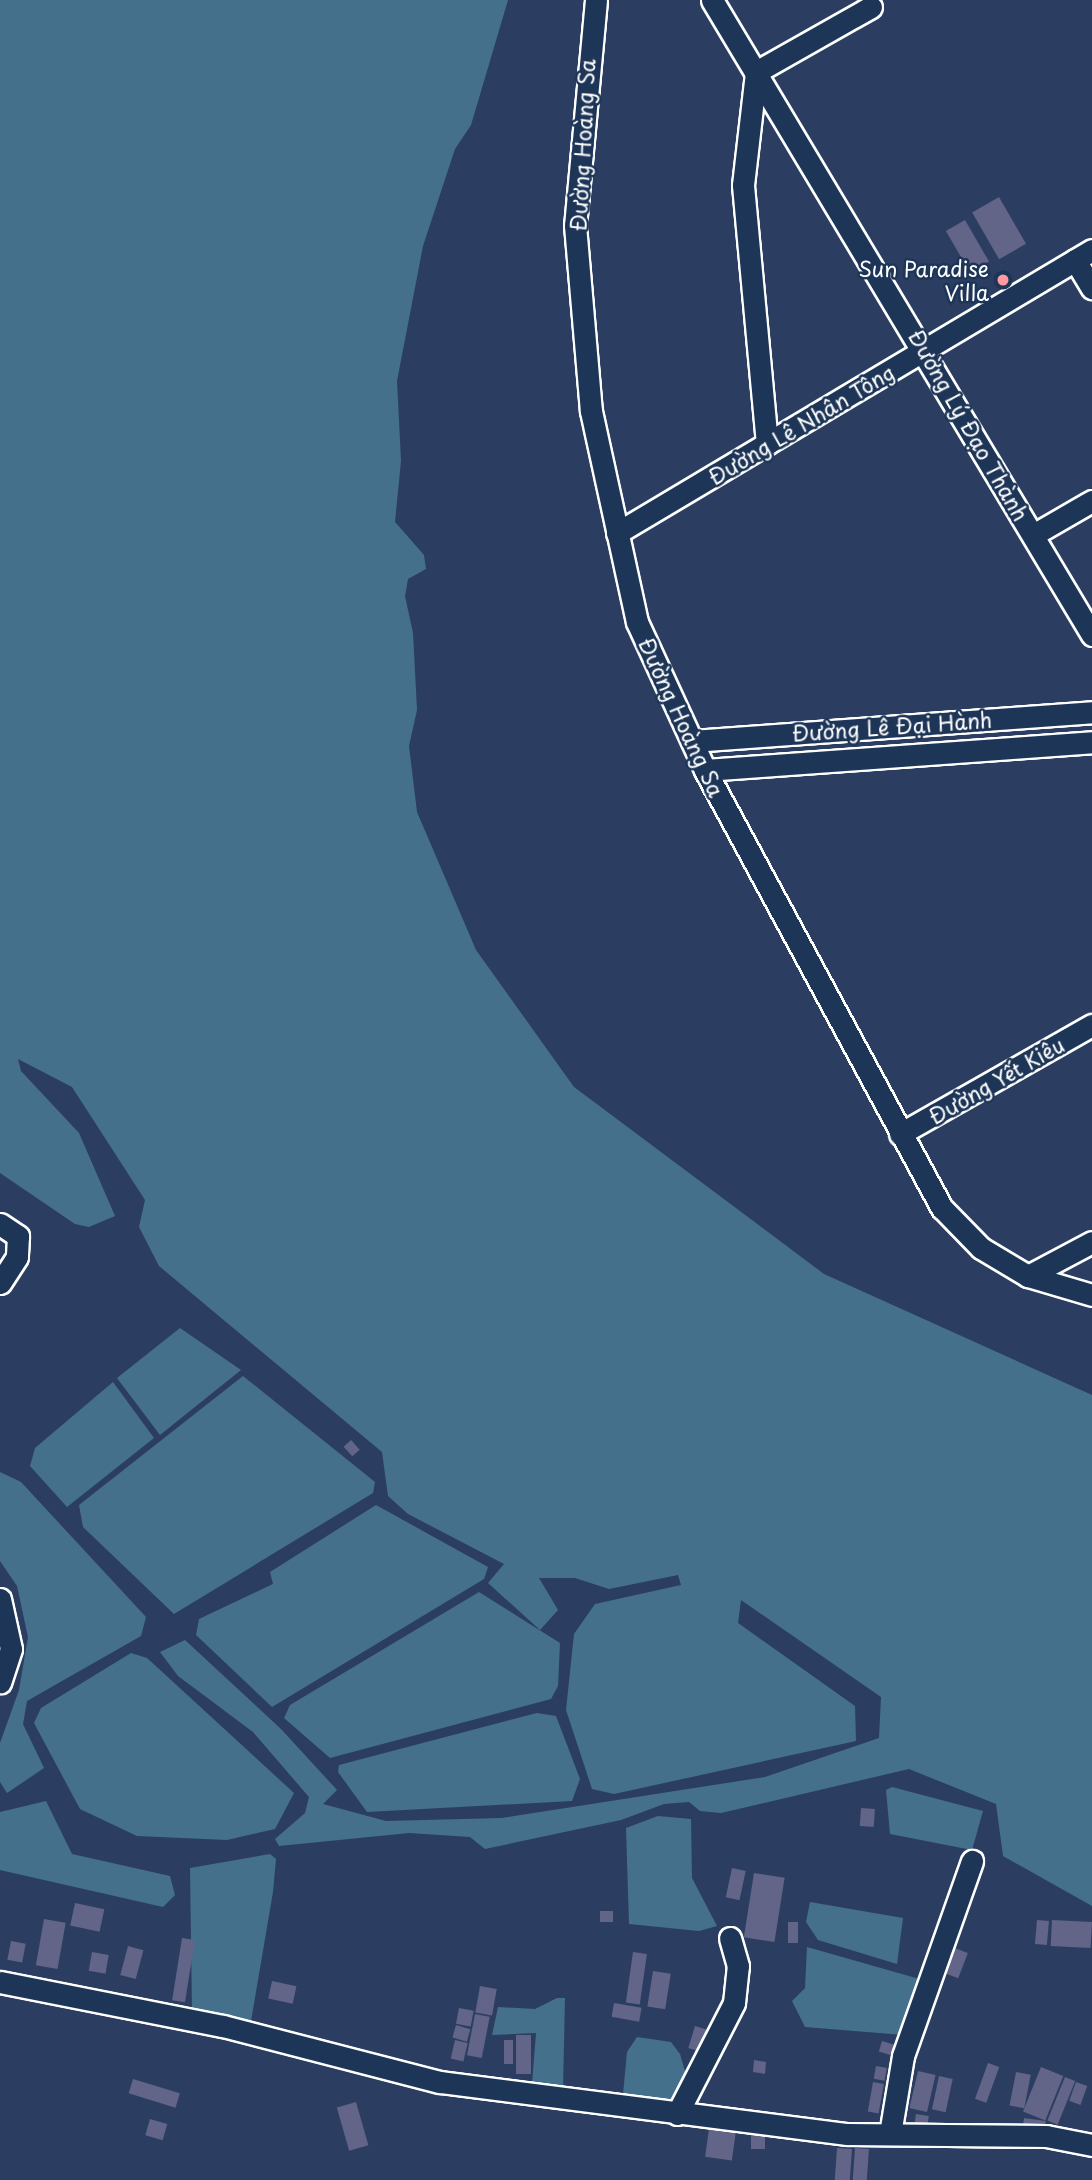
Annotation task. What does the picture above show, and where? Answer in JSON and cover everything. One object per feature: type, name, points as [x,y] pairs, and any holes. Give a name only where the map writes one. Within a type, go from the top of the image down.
[{"type":"street","name":"Đường Hoàng Sa","points":[[596,0],[575,225],[591,411],[637,622],[705,769],[900,1135],[942,1208],[981,1248],[1028,1276],[1092,1295]]},
{"type":"street","name":"Đường Lý Đạo Thành","points":[[712,0],[926,349],[1092,635]]},
{"type":"street","points":[[767,444],[743,185],[756,72],[871,7]]},
{"type":"street","name":"Đường Lê Nhân Tông","points":[[617,533],[1084,255]]},
{"type":"street","points":[[1084,255],[1092,288]]},
{"type":"street","points":[[1033,536],[1092,500]]},
{"type":"street","name":"Đường Lê Đại Hành","points":[[692,741],[1092,712]]},
{"type":"street","name":"Đường Lê Đại Hành","points":[[705,769],[1092,742]]},
{"type":"street","name":"Đường Yết Kiêu","points":[[900,1135],[1092,1026]]},
{"type":"street","points":[[0,1224],[18,1236],[18,1257],[0,1283]]},
{"type":"street","points":[[1028,1276],[1092,1242]]},
{"type":"street","points":[[0,1599],[11,1649],[0,1682]]},
{"type":"street","points":[[890,2134],[903,2056],[972,1861]]},
{"type":"street","points":[[677,2114],[734,2003],[738,1966],[730,1938]]},
{"type":"street","points":[[0,1982],[223,2026],[440,2082],[677,2114],[890,2134],[1046,2136],[1092,2144]]},
{"type":"water","points":[[0,0],[508,0],[471,125],[455,149],[423,246],[397,381],[401,461],[395,522],[424,555],[426,569],[408,579],[405,596],[413,633],[417,710],[409,746],[417,812],[476,950],[574,1087],[824,1274],[1092,1395],[1092,1906],[1003,1856],[996,1804],[909,1769],[721,1813],[700,1811],[689,1802],[664,1804],[621,1820],[485,1849],[470,1837],[409,1833],[279,1846],[275,1839],[305,1813],[309,1797],[253,1732],[178,1676],[160,1652],[185,1640],[281,1729],[337,1790],[323,1804],[386,1821],[502,1818],[765,1777],[879,1738],[881,1697],[741,1600],[738,1623],[855,1706],[856,1741],[614,1794],[592,1789],[566,1710],[574,1634],[595,1604],[681,1585],[678,1575],[609,1589],[575,1578],[539,1578],[558,1610],[540,1630],[488,1583],[504,1564],[408,1514],[388,1496],[382,1452],[159,1266],[139,1227],[145,1200],[72,1087],[18,1059],[21,1071],[79,1133],[115,1216],[89,1227],[75,1224],[0,1173]]},
{"type":"water","points":[[180,1328],[241,1370],[160,1435],[117,1378]]},
{"type":"water","points":[[243,1376],[375,1482],[373,1493],[174,1614],[83,1527],[79,1505]]},
{"type":"water","points":[[113,1382],[154,1438],[67,1507],[30,1466],[35,1448]]},
{"type":"water","points":[[0,1472],[21,1482],[146,1617],[141,1636],[27,1701],[23,1724],[44,1768],[7,1793],[0,1782],[0,1743],[19,1690],[28,1637],[17,1586],[0,1561]]},
{"type":"water","points":[[376,1505],[488,1567],[484,1579],[272,1707],[196,1635],[199,1619],[273,1584],[270,1572]]},
{"type":"water","points":[[479,1592],[560,1643],[558,1686],[551,1699],[330,1758],[284,1718],[290,1705]]},
{"type":"water","points":[[131,1653],[147,1658],[294,1793],[275,1829],[227,1840],[137,1836],[80,1809],[34,1723],[41,1708]]},
{"type":"water","points":[[537,1713],[556,1716],[580,1779],[572,1801],[367,1812],[338,1772],[339,1765]]},
{"type":"water","points":[[892,1787],[983,1811],[972,1850],[890,1834],[886,1790]]},
{"type":"water","points":[[46,1801],[72,1854],[170,1876],[175,1895],[163,1907],[0,1870],[0,1812]]},
{"type":"water","points":[[658,1816],[691,1819],[692,1878],[717,1926],[699,1931],[629,1924],[626,1828]]},
{"type":"water","points":[[270,1854],[276,1859],[273,1892],[250,2027],[192,2011],[190,1868]]},
{"type":"water","points":[[810,1902],[903,1918],[897,1964],[818,1940],[806,1922]]},
{"type":"water","points":[[807,1947],[923,1980],[904,2035],[805,2027],[792,2001],[805,1988]]},
{"type":"water","points":[[557,1998],[565,1998],[563,2089],[532,2084],[536,2033],[492,2035],[498,2007],[535,2009]]},
{"type":"water","points":[[637,2037],[671,2042],[680,2054],[687,2078],[671,2103],[623,2094],[627,2052]]},
{"type":"building","points":[[999,197],[1026,244],[999,259],[972,212]]},
{"type":"building","points":[[965,220],[989,262],[970,273],[946,231]]},
{"type":"building","points":[[351,1440],[360,1450],[352,1456],[344,1447]]},
{"type":"building","points":[[861,1808],[875,1809],[874,1827],[860,1826]]},
{"type":"building","points":[[732,1868],[746,1871],[739,1900],[726,1897]]},
{"type":"building","points":[[754,1873],[785,1878],[774,1942],[744,1937]]},
{"type":"building","points":[[75,1903],[104,1909],[100,1932],[70,1925]]},
{"type":"building","points":[[600,1911],[613,1911],[613,1922],[600,1922]]},
{"type":"building","points":[[44,1919],[66,1923],[58,1969],[36,1965]]},
{"type":"building","points":[[1037,1920],[1049,1921],[1047,1945],[1035,1944]]},
{"type":"building","points":[[1052,1920],[1092,1922],[1091,1948],[1051,1946]]},
{"type":"building","points":[[788,1922],[798,1922],[798,1943],[788,1943]]},
{"type":"building","points":[[182,1938],[195,1940],[185,2002],[172,2000]]},
{"type":"building","points":[[11,1941],[26,1944],[22,1963],[7,1960]]},
{"type":"building","points":[[128,1946],[143,1950],[136,1979],[120,1975]]},
{"type":"building","points":[[952,1947],[968,1953],[958,1978],[942,1972]]},
{"type":"building","points":[[92,1952],[109,1955],[105,1974],[89,1971]]},
{"type":"building","points":[[633,1952],[647,1954],[640,2004],[626,2003]]},
{"type":"building","points":[[653,1971],[671,1974],[665,2009],[647,2007]]},
{"type":"building","points":[[272,1981],[296,1986],[293,2004],[268,1999]]},
{"type":"building","points":[[480,1986],[497,1989],[492,2016],[475,2013]]},
{"type":"building","points":[[614,2003],[642,2008],[639,2022],[612,2017]]},
{"type":"building","points":[[459,2008],[474,2011],[471,2027],[456,2024]]},
{"type":"building","points":[[475,2014],[490,2017],[482,2058],[467,2055]]},
{"type":"building","points":[[456,2025],[470,2029],[467,2042],[452,2037]]},
{"type":"building","points":[[695,2026],[711,2031],[705,2053],[688,2048]]},
{"type":"building","points":[[516,2035],[531,2035],[531,2074],[516,2074]]},
{"type":"building","points":[[455,2040],[468,2043],[463,2061],[451,2059]]},
{"type":"building","points":[[504,2040],[513,2040],[513,2064],[504,2064]]},
{"type":"building","points":[[882,2041],[895,2045],[892,2056],[879,2052]]},
{"type":"building","points":[[754,2060],[766,2062],[765,2074],[753,2072]]},
{"type":"building","points":[[988,2063],[999,2067],[986,2103],[975,2099]]},
{"type":"building","points":[[876,2066],[887,2068],[885,2081],[874,2079]]},
{"type":"building","points":[[1041,2067],[1063,2076],[1045,2120],[1023,2112]]},
{"type":"building","points":[[918,2071],[936,2075],[927,2112],[909,2108]]},
{"type":"building","points":[[1016,2072],[1031,2075],[1024,2108],[1010,2105]]},
{"type":"building","points":[[939,2076],[953,2079],[946,2112],[932,2109]]},
{"type":"building","points":[[1065,2077],[1075,2081],[1058,2125],[1047,2121]]},
{"type":"building","points":[[133,2079],[180,2093],[175,2108],[129,2093]]},
{"type":"building","points":[[873,2082],[884,2084],[879,2113],[868,2112]]},
{"type":"building","points":[[1076,2082],[1087,2086],[1080,2105],[1069,2101]]},
{"type":"building","points":[[356,2102],[368,2145],[349,2151],[337,2108]]},
{"type":"building","points":[[916,2114],[929,2116],[927,2130],[914,2128]]},
{"type":"building","points":[[1024,2118],[1046,2121],[1044,2133],[1022,2130]]},
{"type":"building","points":[[150,2119],[167,2124],[163,2140],[145,2135]]},
{"type":"building","points":[[709,2129],[736,2133],[732,2160],[705,2157]]},
{"type":"building","points":[[751,2134],[765,2134],[765,2149],[751,2149]]},
{"type":"building","points":[[837,2148],[852,2149],[850,2180],[835,2180]]},
{"type":"building","points":[[855,2148],[869,2149],[867,2180],[853,2180]]},
{"type":"place","name":"Sun Paradise Villa","points":[[1003,280]]}]
